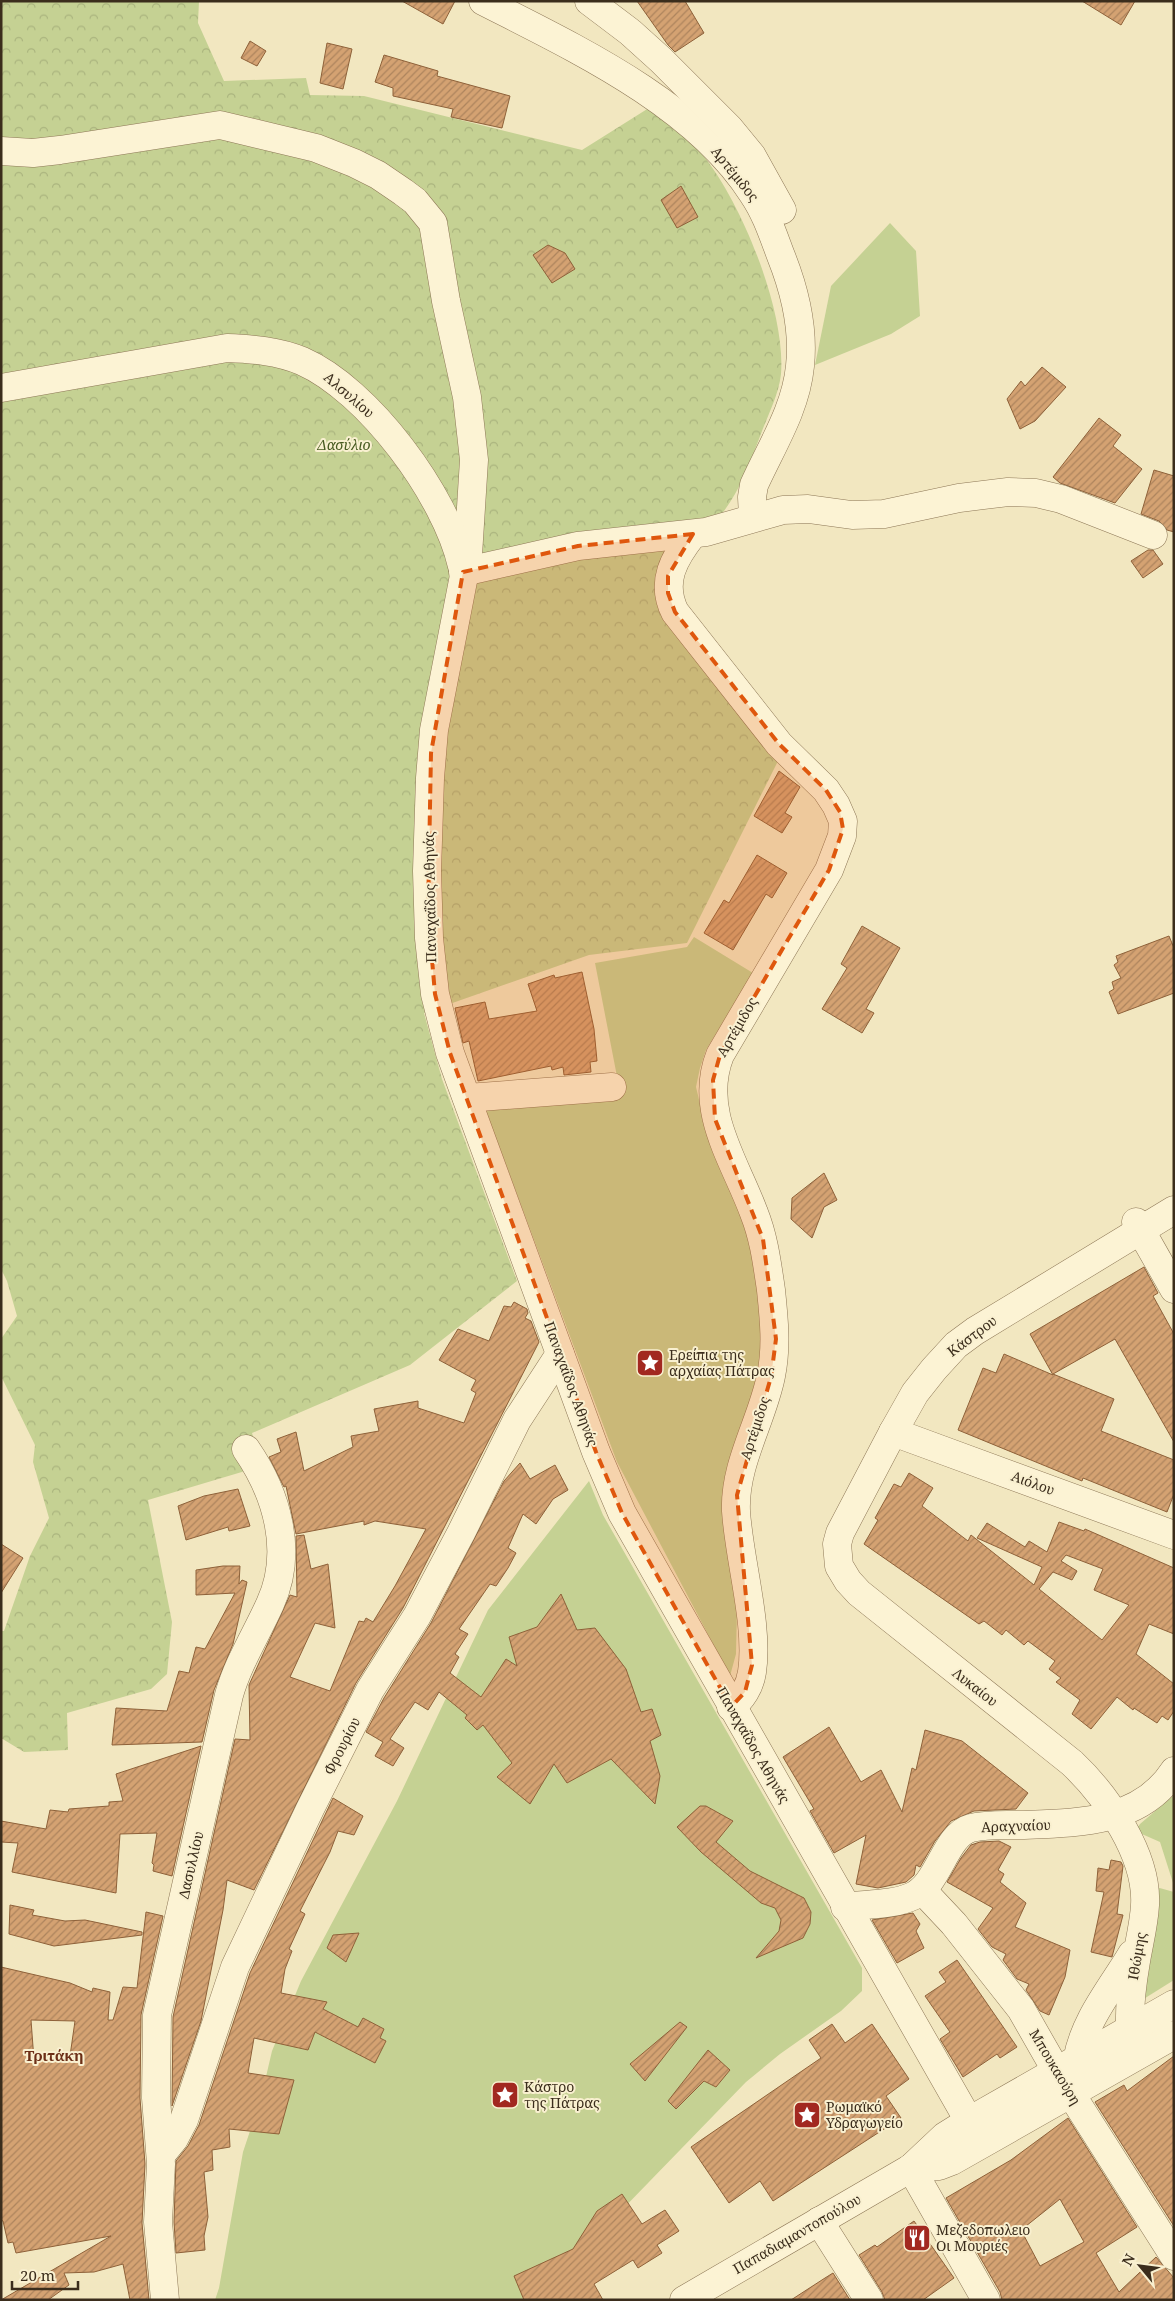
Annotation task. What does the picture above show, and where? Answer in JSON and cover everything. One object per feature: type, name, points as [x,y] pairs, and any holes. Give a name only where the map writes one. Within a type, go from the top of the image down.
[{"type":"street","name":"Αρτέμιδος","points":[[483,1],[622,75],[665,104],[709,142],[753,193],[770,226],[790,280],[796,301],[800,331],[798,379],[784,421],[754,486],[752,497],[753,517]]},
{"type":"street","points":[[589,1],[630,32],[661,60],[729,128],[752,156],[767,180],[796,242],[796,259],[790,280]]},
{"type":"street","points":[[1,151],[33,153],[60,150],[220,125],[316,148],[378,175],[415,201],[433,223],[446,301],[470,418],[474,460],[473,500],[468,555],[463,572],[578,546],[626,539],[711,531],[753,517],[794,509],[852,514],[884,514],[987,493],[1022,492],[1061,499],[1154,535]]},
{"type":"street","name":"Αλσυλίου","points":[[1,388],[227,348],[260,350],[299,360],[335,380],[388,432],[422,478],[443,514],[453,534],[463,572]]},
{"type":"street","name":"Αρτέμιδος","points":[[692,534],[675,559],[668,576],[668,593],[675,612],[774,738],[826,790],[840,812],[843,829],[829,870],[728,1040],[715,1068],[713,1080],[712,1092],[716,1118],[763,1239],[776,1339],[771,1377],[745,1457],[737,1495],[737,1521],[751,1628],[752,1665],[745,1692],[732,1707]]},
{"type":"street","name":"Παναχαΐδος Αθηνάς","points":[[463,572],[460,602],[433,738],[429,786],[427,871],[429,938],[435,994],[450,1054],[596,1452],[622,1513],[968,2121]]},
{"type":"street","points":[[467,1098],[612,1087]]},
{"type":"street","name":"Κάστρου","points":[[837,1560],[837,1544],[840,1533],[893,1432],[927,1377],[956,1345],[1139,1226],[1174,1210]]},
{"type":"street","points":[[1139,1226],[1174,1289]]},
{"type":"street","name":"Φρουρίου","points":[[161,2155],[171,2144],[184,2120],[234,1967],[310,1809],[370,1690],[417,1616],[457,1542],[516,1420],[560,1354]]},
{"type":"street","name":"Αιόλου","points":[[893,1432],[1174,1535]]},
{"type":"street","name":"Δασυλλίου","points":[[165,2300],[158,2222],[161,2155],[156,2098],[156,2049],[159,2004],[229,1695],[244,1654],[272,1599],[280,1567],[280,1530],[277,1510],[265,1481],[246,1449]]},
{"type":"street","name":"Λυκαίου","points":[[837,1560],[842,1573],[848,1581],[878,1610],[1072,1763],[1088,1780],[1114,1814],[1138,1858],[1145,1883]]},
{"type":"street","name":"Αραχναίου","points":[[922,1890],[965,1830],[983,1825],[1084,1822],[1114,1814],[1144,1801],[1159,1789],[1174,1771]]},
{"type":"street","name":"Ιθώμης","points":[[1130,2030],[1130,1995],[1145,1913],[1145,1883]]},
{"type":"street","points":[[846,1907],[903,1899],[913,1896],[922,1890]]},
{"type":"street","name":"Μπουκαούρη","points":[[922,1890],[954,1924],[1005,1988],[1068,2075],[1174,2256]]},
{"type":"street","points":[[1068,2075],[1089,2022],[1140,1941]]},
{"type":"street","points":[[986,2300],[910,2168],[939,2166],[952,2162],[1130,2030],[1174,2004]]},
{"type":"street","points":[[1068,2075],[1174,2035]]},
{"type":"street","name":"Παπαδιαμαντοπούλου","points":[[684,2300],[910,2168],[946,2136],[968,2121],[1068,2075]]},
{"type":"street","points":[[820,2221],[869,2300]]},
{"type":"highlighted area","points":[[693,534],[668,576],[668,593],[675,612],[779,744],[826,790],[840,812],[843,829],[829,870],[720,1055],[713,1080],[715,1119],[763,1239],[776,1339],[771,1377],[737,1495],[752,1665],[745,1692],[731,1707],[622,1513],[596,1452],[450,1053],[435,994],[428,913],[431,753],[463,572],[578,546]]},
{"type":"green space","name":"Δασύλιο","points":[[1,1],[199,1],[198,23],[224,81],[306,78],[310,95],[364,96],[582,150],[652,106],[688,138],[700,152],[720,179],[734,204],[759,261],[769,291],[777,321],[781,349],[781,374],[778,388],[739,487],[728,506],[701,539],[661,580],[780,757],[687,943],[589,955],[424,1013],[442,1079],[517,1281],[410,1365],[252,1433],[262,1466],[148,1500],[172,1622],[167,1674],[151,1689],[67,1713],[68,1750],[24,1752],[1,1738],[1,1631],[4,1631],[30,1556],[49,1518],[33,1462],[35,1445],[1,1376],[1,1339],[17,1316],[7,1281],[1,1269]]},
{"type":"green space","points":[[890,223],[916,251],[920,316],[891,334],[815,365],[831,286]]},
{"type":"green space","points":[[694,937],[753,973],[706,1050],[696,1087],[701,1108],[742,1209],[757,1270],[763,1347],[737,1611],[736,1654],[730,1676],[617,1462],[484,1106],[620,1092],[595,963],[687,947]]},
{"type":"green space","points":[[589,1481],[603,1515],[862,1968],[862,1991],[841,2011],[780,2054],[746,2082],[583,2250],[552,2300],[215,2300],[219,2288],[243,2152],[261,2098],[272,2051],[301,1981],[397,1801],[488,1610]]},
{"type":"green space","points":[[1174,1795],[1174,1886],[1160,1842],[1135,1831],[1140,1824]]},
{"type":"green space","points":[[1156,1887],[1174,1892],[1174,1980],[1142,2000]]},
{"type":"building","points":[[402,1],[455,1],[443,24]]},
{"type":"building","points":[[637,1],[685,1],[704,33],[675,52]]},
{"type":"building","points":[[1082,1],[1135,1],[1121,25]]},
{"type":"building","points":[[250,41],[266,51],[257,66],[241,58]]},
{"type":"building","points":[[327,43],[352,49],[343,89],[320,83]]},
{"type":"building","points":[[384,55],[438,71],[437,76],[510,96],[502,128],[451,117],[453,109],[393,96],[393,88],[375,82]]},
{"type":"building","points":[[681,186],[698,217],[677,228],[661,200]]},
{"type":"building","points":[[548,245],[565,253],[575,269],[552,283],[533,255]]},
{"type":"building","points":[[1042,367],[1066,387],[1035,421],[1020,429],[1007,399],[1021,381],[1025,386]]},
{"type":"building","points":[[1099,418],[1121,435],[1113,446],[1142,469],[1115,503],[1060,483],[1053,477]]},
{"type":"building","points":[[1154,470],[1174,476],[1174,532],[1167,530],[1159,521],[1141,514]]},
{"type":"building","points":[[1148,550],[1153,550],[1163,564],[1143,578],[1131,561]]},
{"type":"building","points":[[779,771],[800,787],[785,813],[792,817],[782,833],[754,816]]},
{"type":"building","points":[[757,855],[787,873],[772,898],[766,894],[733,950],[704,933],[724,900],[729,903]]},
{"type":"building","points":[[862,926],[900,948],[866,1009],[874,1013],[862,1033],[822,1009],[847,968],[841,964]]},
{"type":"building","points":[[1169,936],[1174,948],[1174,993],[1118,1014],[1109,992],[1114,989],[1112,982],[1121,978],[1114,965],[1118,962],[1116,956]]},
{"type":"building","points":[[582,972],[594,1029],[597,1061],[590,1062],[591,1072],[564,1075],[563,1067],[552,1070],[551,1066],[478,1081],[469,1041],[463,1043],[455,1008],[485,1002],[489,1019],[537,1011],[528,984],[554,975],[555,978]]},
{"type":"building","points":[[824,1173],[837,1200],[824,1207],[812,1238],[791,1219],[792,1198]]},
{"type":"building","points":[[1144,1267],[1158,1293],[1153,1296],[1174,1334],[1174,1442],[1115,1339],[1053,1374],[1114,1399],[1101,1431],[1174,1460],[1174,1494],[1167,1512],[1083,1478],[1082,1481],[958,1430],[983,1368],[996,1373],[1004,1354],[1053,1375],[1030,1334]]},
{"type":"building","points":[[514,1302],[527,1309],[528,1313],[525,1318],[531,1321],[539,1342],[403,1608],[356,1683],[254,1890],[227,1880],[223,1910],[201,2021],[172,2106],[173,2017],[235,1739],[250,1740],[249,1685],[290,1595],[297,1597],[296,1536],[304,1535],[311,1569],[328,1564],[335,1628],[315,1623],[290,1677],[330,1691],[359,1621],[364,1622],[366,1618],[373,1622],[426,1529],[375,1521],[364,1525],[364,1521],[296,1534],[286,1486],[284,1487],[269,1457],[281,1452],[277,1439],[296,1432],[304,1471],[353,1447],[351,1436],[379,1431],[374,1409],[418,1401],[418,1408],[464,1423],[476,1393],[471,1390],[476,1380],[439,1360],[458,1329],[489,1341],[504,1306],[511,1307]]},
{"type":"building","points":[[520,1463],[530,1479],[555,1465],[568,1490],[553,1499],[536,1524],[523,1514],[508,1548],[516,1553],[508,1568],[496,1586],[490,1584],[459,1629],[468,1634],[455,1654],[459,1657],[450,1673],[481,1697],[506,1659],[517,1666],[509,1637],[537,1627],[561,1594],[577,1630],[595,1628],[626,1669],[641,1712],[652,1709],[661,1735],[650,1741],[660,1776],[655,1804],[611,1759],[567,1783],[554,1764],[530,1804],[497,1777],[512,1763],[483,1725],[477,1730],[465,1718],[467,1715],[439,1692],[428,1710],[415,1702],[390,1739],[404,1748],[393,1766],[375,1756],[383,1742],[366,1732],[384,1698],[431,1623],[504,1481]]},
{"type":"building","points":[[909,1473],[933,1488],[922,1506],[968,1541],[971,1535],[1034,1585],[1042,1567],[977,1538],[987,1523],[1025,1547],[1029,1541],[1047,1552],[1059,1522],[1084,1531],[1085,1529],[1174,1568],[1174,1634],[1149,1624],[1136,1654],[1174,1684],[1174,1711],[1168,1720],[1162,1716],[1157,1723],[1134,1708],[1133,1710],[1117,1697],[1091,1729],[1072,1714],[1080,1700],[1056,1682],[1061,1678],[1049,1669],[1055,1661],[1028,1641],[1024,1645],[1006,1630],[1002,1635],[984,1621],[979,1624],[864,1544],[878,1520],[875,1518],[894,1484],[901,1487]],"holes":[[[1066,1555],[1103,1569],[1094,1590],[1129,1605],[1102,1640],[1039,1589],[1053,1572],[1072,1580],[1077,1571],[1061,1561]]]},
{"type":"building","points":[[238,1489],[250,1526],[229,1531],[228,1527],[186,1540],[178,1506],[204,1496]]},
{"type":"building","points":[[1,1544],[23,1558],[1,1593]]},
{"type":"building","points":[[223,1566],[240,1566],[239,1584],[242,1580],[247,1582],[233,1644],[214,1690],[202,1742],[112,1745],[116,1708],[167,1711],[179,1671],[189,1673],[196,1647],[205,1649],[235,1593],[196,1595],[196,1570]]},
{"type":"building","points":[[829,1727],[861,1782],[881,1770],[902,1812],[912,1768],[916,1770],[925,1730],[962,1741],[1028,1793],[1016,1809],[974,1811],[951,1821],[935,1841],[920,1867],[916,1865],[914,1875],[906,1882],[878,1888],[856,1884],[866,1835],[834,1853],[810,1811],[814,1809],[783,1757]]},
{"type":"building","points":[[201,1746],[172,1876],[153,1871],[154,1865],[152,1863],[157,1833],[120,1834],[116,1893],[12,1872],[18,1843],[1,1842],[1,1821],[46,1829],[50,1810],[68,1812],[69,1809],[109,1806],[109,1802],[123,1801],[116,1774]]},
{"type":"building","points":[[333,1798],[363,1816],[354,1835],[338,1831],[330,1852],[300,1911],[305,1914],[289,1949],[292,1951],[285,1969],[281,1993],[327,2002],[323,2009],[358,2027],[363,2018],[384,2029],[380,2038],[386,2041],[375,2063],[315,2032],[308,2050],[254,2038],[248,2073],[294,2080],[279,2134],[229,2129],[230,2147],[212,2150],[213,2170],[204,2172],[208,2217],[204,2236],[205,2250],[176,2253],[174,2222],[176,2161],[188,2146],[199,2125],[250,1973]]},
{"type":"building","points":[[700,1806],[706,1806],[733,1821],[716,1842],[750,1871],[804,1898],[811,1912],[810,1924],[803,1938],[756,1958],[779,1931],[781,1920],[775,1908],[761,1903],[701,1852],[677,1827]]},
{"type":"building","points":[[999,1841],[1011,1847],[998,1870],[1004,1874],[1000,1882],[1026,1903],[1015,1927],[1070,1950],[1065,1977],[1049,2015],[1040,2011],[1026,1990],[1029,1984],[1017,1979],[1003,1960],[1006,1954],[992,1947],[978,1929],[993,1908],[947,1882],[971,1845],[980,1842]]},
{"type":"building","points":[[1111,1860],[1121,1862],[1123,1866],[1117,1914],[1123,1915],[1112,1957],[1091,1952],[1104,1892],[1096,1891],[1098,1868],[1109,1870]]},
{"type":"building","points":[[10,1905],[34,1910],[32,1915],[65,1921],[85,1920],[142,1932],[142,1935],[54,1946],[9,1934]]},
{"type":"building","points":[[146,1912],[163,1916],[141,2015],[140,2098],[145,2164],[142,2223],[149,2300],[130,2300],[123,2264],[94,2272],[64,2273],[69,2285],[48,2300],[1,2300],[111,2236],[16,2253],[13,2242],[8,2243],[3,2221],[1,2220],[1,1967],[70,1983],[92,1992],[93,1988],[110,1992],[108,2020],[113,2020],[123,1987],[137,1988]],"holes":[[[31,2020],[75,2021],[70,2056],[34,2060]]]},
{"type":"building","points":[[913,1913],[920,1924],[916,1931],[924,1948],[897,1963],[872,1920]]},
{"type":"building","points":[[359,1933],[346,1962],[327,1948],[333,1935]]},
{"type":"building","points":[[957,1960],[1017,2047],[1000,2058],[997,2054],[963,2077],[940,2039],[950,2032],[925,1996],[946,1982],[939,1972]]},
{"type":"building","points":[[680,2022],[687,2027],[645,2081],[630,2064]]},
{"type":"building","points":[[832,2024],[845,2043],[872,2024],[909,2079],[886,2096],[901,2118],[773,2201],[760,2181],[729,2203],[691,2147],[821,2058],[809,2040]]},
{"type":"building","points":[[708,2050],[730,2070],[716,2087],[704,2081],[676,2109],[668,2101]]},
{"type":"building","points":[[1174,2056],[1174,2226],[1095,2102],[1124,2085],[1127,2091]]},
{"type":"building","points":[[1068,2118],[1137,2227],[1096,2253],[1119,2292],[1156,2257],[1174,2278],[1174,2300],[1002,2300],[1000,2292],[946,2198],[1011,2160]],"holes":[[[1060,2199],[1084,2242],[1040,2266],[1021,2230]]]},
{"type":"building","points":[[622,2194],[642,2224],[665,2210],[679,2231],[657,2245],[662,2253],[638,2268],[633,2260],[594,2284],[603,2300],[524,2300],[514,2276],[573,2249],[597,2211]]},
{"type":"building","points":[[914,2221],[954,2278],[923,2300],[885,2300],[859,2255],[875,2245],[877,2247]]},
{"type":"building","points":[[833,2273],[850,2300],[791,2300],[825,2278]]},
{"type":"place","name":"Ερείπια της αρχαίας Πάτρας","points":[[650,1363]]},
{"type":"place","name":"Κάστρο της Πάτρας","points":[[505,2095]]},
{"type":"place","name":"Ρωμαϊκό Υδραγωγείο","points":[[807,2115]]},
{"type":"place","name":"Μεζεδοπωλειο Οι Μουριές","points":[[917,2238]]},
{"type":"district","name":"Τριτάκη","points":[[54,2056]]}]
